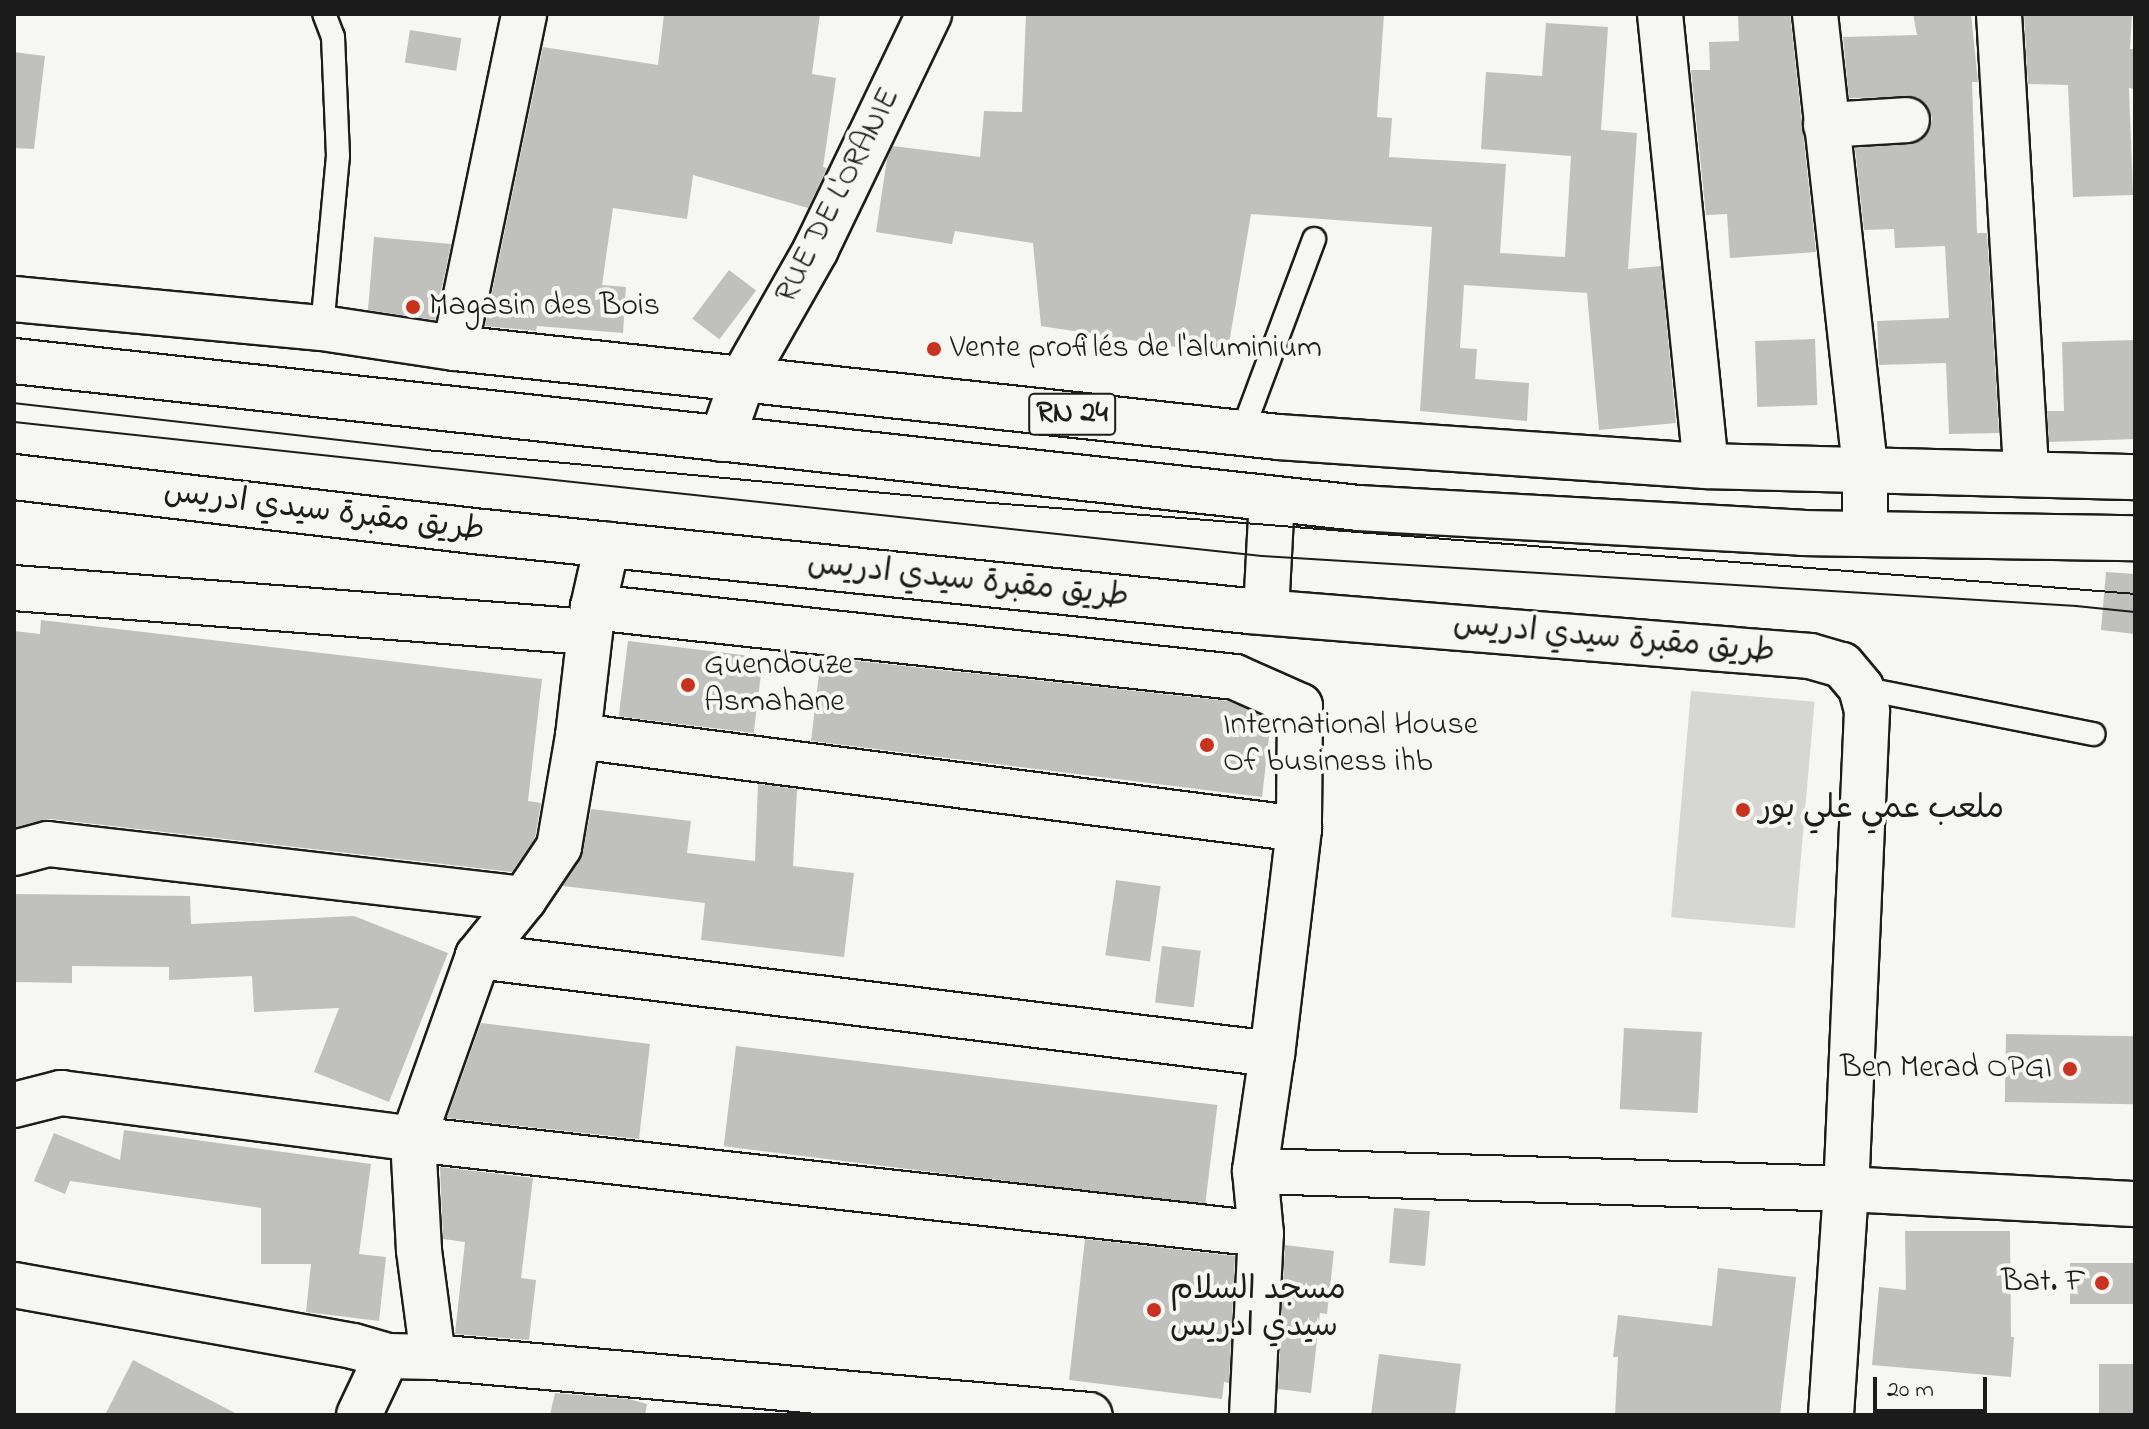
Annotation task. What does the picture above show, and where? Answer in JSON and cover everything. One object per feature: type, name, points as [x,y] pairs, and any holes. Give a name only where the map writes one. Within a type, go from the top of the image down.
[{"type":"street","points":[[455,348],[524,14]]},
{"type":"street","name":"RUE DE L'ORANIE","points":[[722,439],[744,376],[816,249],[929,14]]},
{"type":"street","points":[[1660,14],[1706,466]]},
{"type":"street","points":[[1815,14],[1865,470],[1865,534]]},
{"type":"street","points":[[1999,14],[2026,473]]},
{"type":"street","points":[[1826,125],[1907,120]]},
{"type":"street","name":"RN 24","points":[[14,299],[322,328],[455,348],[744,376],[768,382],[1278,437],[1706,466],[2135,477]]},
{"type":"street","name":"RN 24","points":[[14,361],[1374,509],[1865,534],[2135,538]]},
{"type":"street","name":"طريق مقبرة سيدي ادريس","points":[[14,477],[607,545],[1258,612],[1810,656],[1842,665],[1861,688]]},
{"type":"street","points":[[1235,677],[1258,612],[1272,499]]},
{"type":"street","points":[[433,1357],[419,1250],[413,1139],[478,956],[524,899],[559,847],[578,736],[591,620],[607,545]]},
{"type":"street","points":[[14,588],[591,620],[1235,677],[1300,706],[1299,829],[1255,1171],[1261,1234],[1252,1415]]},
{"type":"street","points":[[1831,1415],[1846,1189],[1866,739],[1867,711],[1861,688]]},
{"type":"street","points":[[578,736],[1299,829]]},
{"type":"street","points":[[14,853],[48,844],[524,899]]},
{"type":"street","points":[[478,956],[1272,1054]]},
{"type":"street","points":[[14,1105],[61,1093],[413,1139],[1261,1234]]},
{"type":"street","points":[[1255,1171],[1846,1189],[2135,1204]]},
{"type":"street","points":[[14,1285],[353,1346],[387,1356],[433,1357],[1089,1415]]},
{"type":"street","points":[[359,1415],[387,1356]]},
{"type":"lane","points":[[322,328],[338,156],[333,37],[324,14]]},
{"type":"lane","points":[[1242,432],[1314,239]]},
{"type":"lane","points":[[1861,688],[2094,734]]},
{"type":"shaded area","name":"ملعب عمي علي بور","points":[[1691,691],[1815,702],[1795,928],[1671,917]]},
{"type":"building","points":[[664,14],[820,14],[812,74],[836,78],[823,167],[827,168],[808,208],[693,175],[687,219],[613,208],[602,285],[626,287],[623,333],[537,326],[536,331],[485,326],[543,47],[658,65]]},
{"type":"building","points":[[1026,14],[1384,14],[1377,117],[1392,118],[1389,157],[1506,164],[1500,253],[1565,257],[1571,156],[1481,149],[1486,72],[1542,76],[1546,23],[1608,27],[1601,130],[1637,133],[1628,269],[1661,266],[1676,423],[1599,430],[1587,293],[1464,285],[1460,348],[1477,349],[1475,379],[1529,383],[1527,421],[1420,411],[1432,227],[1251,214],[1227,355],[1041,326],[1033,243],[955,231],[952,244],[876,232],[887,159],[893,146],[980,157],[984,111],[1022,112]]},
{"type":"building","points":[[1738,14],[1790,14],[1816,252],[1730,258],[1727,214],[1706,215],[1691,70],[1710,70],[1709,42],[1739,41]]},
{"type":"building","points":[[1913,14],[1971,14],[1978,82],[1972,82],[1977,233],[1987,233],[1999,433],[1949,434],[1946,363],[1879,365],[1877,321],[1949,318],[1945,246],[1895,248],[1894,229],[1864,230],[1855,148],[1920,141],[1930,130],[1932,118],[1927,106],[1917,97],[1849,98],[1843,37],[1917,35]]},
{"type":"building","points":[[2024,14],[2132,14],[2130,49],[2135,49],[2135,89],[2129,88],[2133,195],[2073,197],[2068,85],[2028,84]]},
{"type":"building","points":[[410,30],[461,38],[456,71],[405,63]]},
{"type":"building","points":[[14,52],[45,56],[34,149],[14,148]]},
{"type":"building","points":[[374,237],[451,244],[435,320],[368,310]]},
{"type":"building","points":[[729,270],[756,290],[719,339],[692,319]]},
{"type":"building","points":[[1815,339],[1817,405],[1757,407],[1755,341]]},
{"type":"building","points":[[2135,340],[2135,439],[2049,442],[2047,411],[2064,411],[2062,342]]},
{"type":"building","points":[[2106,572],[2135,574],[2135,634],[2101,630]]},
{"type":"building","points":[[41,620],[542,679],[528,801],[541,803],[535,838],[512,872],[51,819],[14,827],[14,631],[40,634]]},
{"type":"building","points":[[628,641],[763,658],[754,733],[619,716]]},
{"type":"building","points":[[821,657],[1228,701],[1271,720],[1262,797],[811,741]]},
{"type":"building","points":[[758,784],[797,789],[793,866],[854,873],[844,957],[701,940],[705,903],[563,886],[583,852],[591,809],[691,821],[687,853],[755,861]]},
{"type":"building","points":[[1116,880],[1161,886],[1150,962],[1105,955]]},
{"type":"building","points":[[14,894],[190,896],[191,924],[354,916],[448,953],[389,1102],[314,1072],[339,1008],[254,1012],[252,976],[169,980],[169,967],[72,966],[72,983],[14,982]]},
{"type":"building","points":[[1162,946],[1201,951],[1194,1007],[1155,1003]]},
{"type":"building","points":[[481,1023],[650,1044],[639,1139],[447,1118]]},
{"type":"building","points":[[1624,1028],[1702,1032],[1698,1113],[1620,1109]]},
{"type":"building","name":"Ben Merad OPGI","points":[[2006,1034],[2135,1036],[2134,1104],[2005,1102]]},
{"type":"building","points":[[736,1046],[1217,1105],[1205,1205],[724,1146]]},
{"type":"building","points":[[124,1130],[371,1164],[359,1254],[386,1257],[379,1321],[306,1312],[311,1264],[261,1264],[261,1208],[70,1181],[65,1194],[34,1181],[54,1133],[120,1160]]},
{"type":"building","points":[[440,1167],[533,1178],[521,1278],[536,1280],[529,1340],[455,1334],[465,1242],[443,1239]]},
{"type":"building","points":[[1394,1208],[1430,1211],[1425,1266],[1389,1263]]},
{"type":"building","points":[[1905,1231],[2010,1231],[2011,1337],[2014,1337],[2011,1377],[1872,1365],[1879,1287],[1906,1290]]},
{"type":"building","name":"مسجد السلام سيدي ادريس","points":[[1085,1239],[1235,1256],[1229,1383],[1224,1382],[1222,1399],[1069,1380]]},
{"type":"building","points":[[1285,1245],[1334,1251],[1327,1314],[1320,1313],[1311,1393],[1278,1389]]},
{"type":"building","name":"Bat. F","points":[[2070,1263],[2135,1263],[2135,1304],[2070,1304]]},
{"type":"building","points":[[1718,1268],[1796,1277],[1780,1415],[1615,1415],[1618,1357],[1613,1357],[1618,1315],[1712,1326]]},
{"type":"building","points":[[1379,1354],[1461,1364],[1455,1415],[1371,1415]]},
{"type":"building","points":[[133,1360],[239,1415],[105,1415]]},
{"type":"building","points":[[2099,1364],[2135,1364],[2135,1415],[2099,1415]]},
{"type":"building","points":[[555,1393],[629,1399],[647,1404],[645,1415],[550,1415]]},
{"type":"tram line","points":[[14,403],[426,450],[980,502],[2135,594]]},
{"type":"tram line","points":[[14,422],[1262,556],[2135,612]]},
{"type":"place","name":"Magasin des Bois","points":[[413,307]]},
{"type":"place","name":"Vente profilés de l'aluminium","points":[[934,349]]},
{"type":"place","name":"Guendouze Asmahane","points":[[688,685]]},
{"type":"place","name":"International House Of business ihb","points":[[1207,745]]},
{"type":"place","name":"ملعب عمي علي بور","points":[[1743,810]]},
{"type":"place","name":"Ben Merad OPGI","points":[[2070,1069]]},
{"type":"place","name":"Bat. F","points":[[2102,1283]]},
{"type":"place","name":"مسجد السلام سيدي ادريس","points":[[1154,1310]]}]
